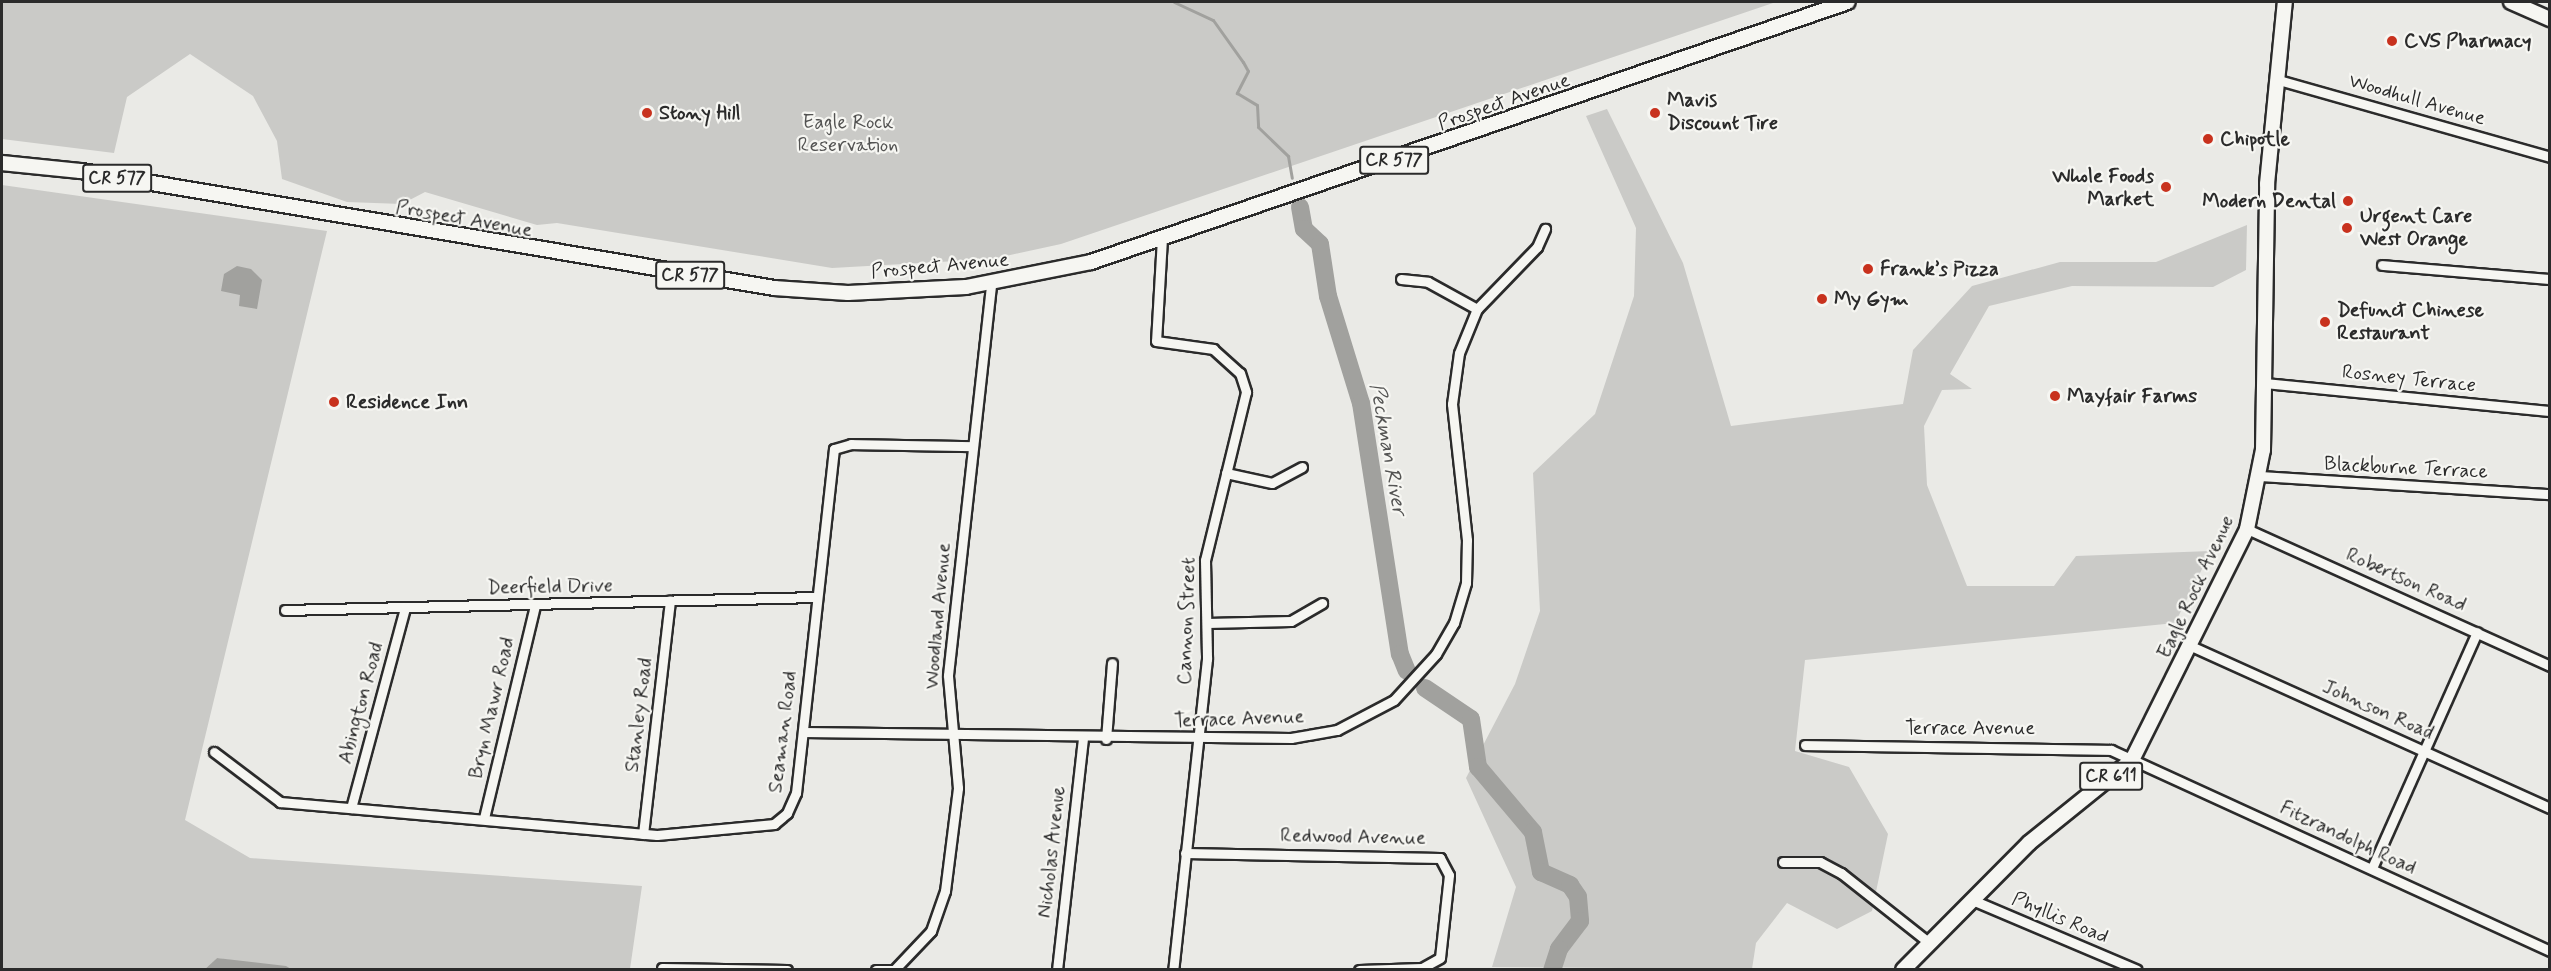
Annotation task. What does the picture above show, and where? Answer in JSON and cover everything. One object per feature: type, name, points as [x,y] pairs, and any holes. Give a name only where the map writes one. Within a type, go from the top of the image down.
[{"type":"main road","name":"Prospect Avenue","points":[[2,163],[81,171],[774,288],[878,292],[991,284],[1091,262],[1848,2]]},
{"type":"main road","name":"Eagle Rock Avenue","points":[[1903,969],[1927,941],[2029,843],[2132,760],[2191,646],[2247,529],[2260,476],[2275,79],[2286,2]]},
{"type":"main road","points":[[2511,2],[2550,19]]},
{"type":"street","name":"Woodhull Avenue","points":[[2275,79],[2550,158]]},
{"type":"street","name":"Terrace Avenue","points":[[803,732],[1106,739],[1291,738],[1337,730],[1394,700],[1436,654],[1466,583],[1467,540],[1452,404],[1459,353],[1477,309],[1537,246],[1545,229]]},
{"type":"street","name":"Cannon Street","points":[[1162,238],[1156,341],[1213,349],[1240,373],[1244,410],[1205,560],[1207,623],[1199,739],[1173,969]]},
{"type":"street","points":[[2382,265],[2550,279]]},
{"type":"street","points":[[1401,279],[1428,282],[1477,309]]},
{"type":"street","name":"Woodland Avenue","points":[[895,969],[917,949],[940,913],[958,788],[948,675],[971,446],[991,284]]},
{"type":"street","name":"Rosney Terrace","points":[[2264,382],[2550,411]]},
{"type":"street","name":"Seaman Road","points":[[214,752],[280,802],[484,818],[643,834],[761,828],[781,819],[796,793],[834,449],[851,444],[971,446]]},
{"type":"street","points":[[1226,473],[1272,483],[1302,467]]},
{"type":"street","name":"Blackburne Terrace","points":[[2260,476],[2550,494]]},
{"type":"street","name":"Robertson Road","points":[[2247,529],[2550,666]]},
{"type":"street","name":"Deerfield Drive","points":[[285,610],[816,597]]},
{"type":"street","name":"Stanley Road","points":[[643,834],[670,602]]},
{"type":"street","points":[[1207,623],[1291,621],[1322,603]]},
{"type":"street","name":"Bryn Mawr Road","points":[[484,818],[535,605]]},
{"type":"street","name":"Abington Road","points":[[351,808],[405,608]]},
{"type":"street","points":[[2372,868],[2477,632]]},
{"type":"street","name":"Johnson Road","points":[[2191,646],[2550,808]]},
{"type":"street","points":[[1106,739],[1112,663]]},
{"type":"street","name":"Nicholas Avenue","points":[[1057,969],[1083,738]]},
{"type":"street","name":"Terrace Avenue","points":[[1805,745],[2099,747],[2132,760]]},
{"type":"street","name":"Fitzrandolph Road","points":[[2132,760],[2550,951]]},
{"type":"street","name":"Redwood Avenue","points":[[1185,853],[1440,858],[1449,875],[1440,958],[1422,968],[1359,969]]},
{"type":"street","points":[[1783,862],[1820,862],[1841,873],[1927,941]]},
{"type":"street","name":"Phyllis Road","points":[[1970,899],[2137,969]]},
{"type":"street","points":[[662,968],[787,969]]},
{"type":"street","points":[[876,969],[895,969]]},
{"type":"green space","name":"Eagle Rock Reservation","points":[[2,2],[1776,2],[1061,244],[992,259],[832,268],[557,223],[537,225],[425,192],[402,204],[347,202],[282,179],[277,141],[253,96],[190,54],[127,97],[114,153],[2,139]]},
{"type":"green space","points":[[1607,109],[1683,263],[1731,426],[1903,404],[1913,350],[1972,286],[2060,262],[2156,262],[2247,225],[2246,270],[2213,287],[2072,286],[1989,306],[1950,374],[1972,389],[1942,390],[1924,426],[1927,485],[1967,586],[2054,586],[2076,556],[2211,551],[2175,623],[1805,660],[1795,751],[1849,767],[1888,834],[1872,911],[1837,929],[1787,903],[1756,943],[1752,969],[1492,967],[1516,887],[1466,778],[1515,684],[1540,611],[1533,473],[1595,414],[1634,296],[1636,228],[1586,116]]},
{"type":"green space","points":[[2,185],[327,231],[185,820],[250,858],[642,886],[630,969],[291,970],[217,958],[205,969],[2,969]]},
{"type":"shaded area","points":[[237,266],[251,269],[262,280],[257,309],[239,306],[240,295],[221,291],[224,274]]},
{"type":"shaded area","points":[[217,958],[286,966],[291,969],[205,969]]},
{"type":"waterway","name":"Peckman River","points":[[1174,2],[1213,20],[1243,62],[1248,71],[1237,93],[1257,105],[1258,127],[1288,156],[1292,178]]},
{"type":"waterway","name":"Peckman River","points":[[1300,207],[1304,229],[1320,244],[1328,296],[1361,403],[1400,654],[1407,671]]},
{"type":"waterway","name":"Peckman River","points":[[1425,688],[1471,719],[1478,767],[1533,832],[1541,872],[1570,885],[1578,897],[1580,921],[1559,949],[1552,970]]},
{"type":"place","name":"CVS Pharmacy","points":[[2392,41]]},
{"type":"place","name":"Stony Hill","points":[[647,113]]},
{"type":"place","name":"Mavis Discount Tire","points":[[1655,113]]},
{"type":"place","name":"Chipotle","points":[[2208,139]]},
{"type":"place","name":"Whole Foods Market","points":[[2166,187]]},
{"type":"place","name":"Modern Dental","points":[[2348,201]]},
{"type":"place","name":"Urgent Care West Orange","points":[[2347,228]]},
{"type":"place","name":"Frank’s Pizza","points":[[1868,269]]},
{"type":"place","name":"My Gym","points":[[1822,299]]},
{"type":"place","name":"Defunct Chinese Restaurant","points":[[2325,322]]},
{"type":"place","name":"Mayfair Farms","points":[[2055,396]]},
{"type":"place","name":"Residence Inn","points":[[334,402]]}]
